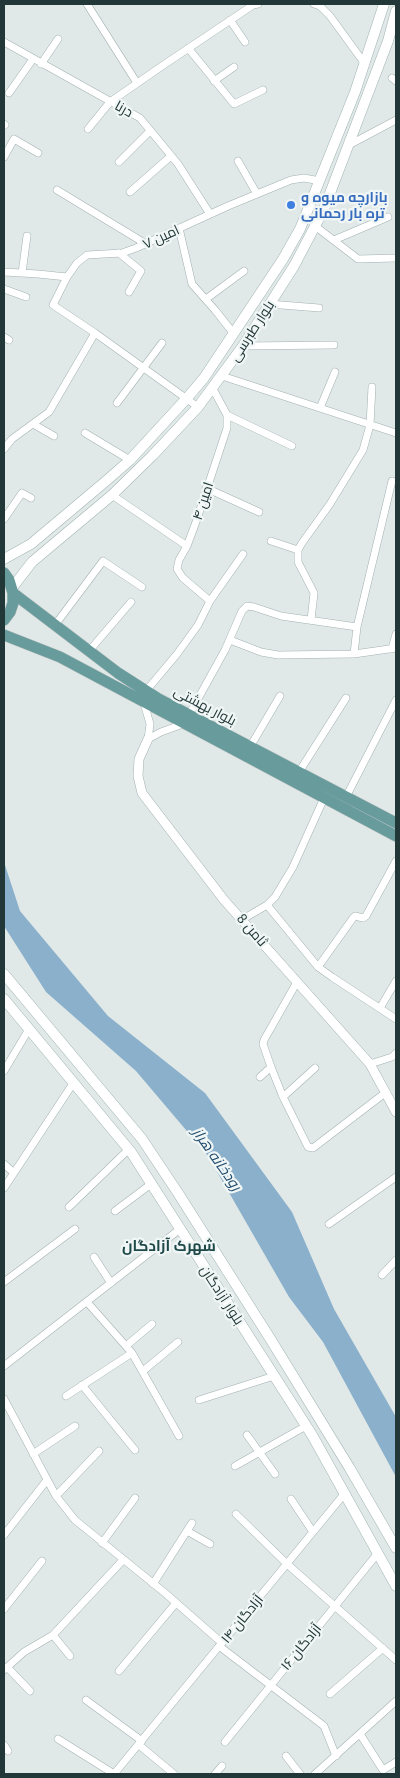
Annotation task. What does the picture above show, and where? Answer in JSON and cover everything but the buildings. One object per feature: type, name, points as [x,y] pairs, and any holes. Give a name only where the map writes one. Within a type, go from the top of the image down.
[{"type":"main road","name":"بلوار طبرسی","points":[[4,559],[37,539],[130,460],[204,378],[283,259],[296,236],[343,125],[384,4]]},
{"type":"main road","name":"بلوار طبرسی","points":[[12,590],[32,562],[112,495],[153,455],[213,389],[243,346],[294,266],[324,209],[388,41],[396,11]]},
{"type":"main road","points":[[4,573],[12,590],[13,603],[10,612],[4,620]]},
{"type":"main road","name":"بلوار بهشتی","points":[[12,590],[90,651],[186,719],[324,798],[396,836]]},
{"type":"main road","name":"بلوار بهشتی","points":[[4,635],[60,657],[144,703],[250,747],[396,822]]},
{"type":"main road","name":"بلوار آزادگان","points":[[4,974],[147,1147],[271,1340],[396,1548]]},
{"type":"main road","name":"بلوار آزادگان","points":[[4,999],[129,1150],[306,1426],[396,1586]]},
{"type":"street","points":[[96,4],[88,6],[137,83]]},
{"type":"street","points":[[88,129],[110,102],[230,20],[253,5],[258,4]]},
{"type":"street","points":[[314,4],[320,6],[330,16],[365,64]]},
{"type":"street","points":[[230,20],[245,42]]},
{"type":"street","points":[[42,64],[58,38]]},
{"type":"street","name":"درنا","points":[[4,42],[140,118],[171,156],[210,214]]},
{"type":"street","points":[[188,48],[234,104],[263,90]]},
{"type":"street","points":[[9,93],[33,59]]},
{"type":"street","points":[[214,81],[234,68]]},
{"type":"street","points":[[348,145],[396,120]]},
{"type":"street","points":[[119,162],[150,130]]},
{"type":"street","points":[[4,157],[14,139],[38,153]]},
{"type":"street","points":[[130,192],[171,156]]},
{"type":"street","points":[[238,161],[256,194]]},
{"type":"street","name":"امین ۷","points":[[95,333],[53,306],[67,277],[77,263],[87,256],[119,253],[136,248],[291,180],[304,178],[320,180]]},
{"type":"street","points":[[57,190],[146,244]]},
{"type":"street","points":[[334,240],[388,216]]},
{"type":"street","points":[[315,226],[358,260],[396,258]]},
{"type":"street","points":[[179,228],[192,284],[234,334]]},
{"type":"street","points":[[22,273],[27,236]]},
{"type":"street","points":[[119,253],[141,271],[128,292]]},
{"type":"street","points":[[206,299],[244,271]]},
{"type":"street","points":[[4,272],[67,277]]},
{"type":"street","points":[[4,289],[26,297]]},
{"type":"street","points":[[269,304],[319,308]]},
{"type":"street","points":[[4,449],[12,439],[49,412],[95,333],[198,407]]},
{"type":"street","points":[[117,403],[162,343]]},
{"type":"street","points":[[243,346],[334,345]]},
{"type":"street","points":[[320,408],[335,372]]},
{"type":"street","points":[[222,376],[396,434]]},
{"type":"street","points":[[311,620],[314,593],[298,562],[298,550],[330,504],[362,450],[370,424],[372,387]]},
{"type":"street","points":[[213,389],[227,415],[292,446]]},
{"type":"street","name":"امین ۴","points":[[210,601],[178,573],[177,565],[187,546],[222,446],[227,428],[227,415]]},
{"type":"street","points":[[33,424],[54,436]]},
{"type":"street","points":[[85,433],[130,460]]},
{"type":"street","points":[[354,654],[357,627],[392,481]]},
{"type":"street","points":[[206,488],[259,512]]},
{"type":"street","points":[[4,518],[22,494],[31,498]]},
{"type":"street","points":[[112,495],[187,546]]},
{"type":"street","points":[[271,541],[298,550]]},
{"type":"street","points":[[146,691],[198,625],[210,601],[243,554]]},
{"type":"street","points":[[55,625],[103,561],[142,587]]},
{"type":"street","points":[[90,651],[132,602]]},
{"type":"street","points":[[148,739],[186,719],[230,640],[244,608],[250,606],[281,616],[357,627]]},
{"type":"street","points":[[230,640],[261,652],[278,655],[354,654],[394,648],[396,634]]},
{"type":"street","points":[[250,747],[280,696]]},
{"type":"street","points":[[299,772],[346,698]]},
{"type":"street","points":[[346,797],[396,700]]},
{"type":"street","points":[[144,703],[150,724],[148,739]]},
{"type":"street","name":"ثامن 8","points":[[148,739],[139,759],[138,776],[142,793],[224,900],[243,919],[370,1064],[396,1112]]},
{"type":"street","points":[[243,919],[267,905],[275,897],[294,867],[324,798]]},
{"type":"street","points":[[318,967],[353,918],[355,916],[363,918],[366,916],[396,861]]},
{"type":"street","points":[[267,905],[318,967],[396,1019]]},
{"type":"street","points":[[380,1008],[396,981]]},
{"type":"street","points":[[297,982],[263,1044],[283,1097],[308,1147],[313,1148],[385,1093]]},
{"type":"street","points":[[4,1071],[29,1029]]},
{"type":"street","points":[[370,1064],[392,1057],[396,1053]]},
{"type":"street","points":[[260,1077],[271,1067]]},
{"type":"street","points":[[283,1097],[316,1068]]},
{"type":"street","points":[[4,1188],[74,1082]]},
{"type":"street","points":[[69,1207],[129,1150]]},
{"type":"street","points":[[4,1164],[14,1173]]},
{"type":"street","points":[[329,1224],[396,1177]]},
{"type":"street","points":[[115,1211],[151,1184]]},
{"type":"street","points":[[4,1282],[76,1229]]},
{"type":"street","points":[[4,1366],[180,1230]]},
{"type":"street","points":[[94,1257],[111,1283]]},
{"type":"street","points":[[382,1275],[396,1260]]},
{"type":"street","points":[[87,1302],[132,1353],[179,1436]]},
{"type":"street","points":[[126,1346],[152,1324]]},
{"type":"street","points":[[142,1371],[178,1342]]},
{"type":"street","points":[[66,1396],[132,1353]]},
{"type":"street","points":[[199,1400],[274,1376]]},
{"type":"street","points":[[82,1385],[135,1450]]},
{"type":"street","points":[[4,1399],[56,1496],[75,1520],[176,1603],[221,1645],[324,1726],[336,1756]]},
{"type":"street","points":[[33,1454],[76,1426]]},
{"type":"street","points":[[235,1466],[306,1426]]},
{"type":"street","points":[[247,1435],[275,1474]]},
{"type":"street","points":[[56,1496],[99,1451]]},
{"type":"street","points":[[4,1535],[47,1480]]},
{"type":"street","name":"آزادگان ۱۴","points":[[114,1774],[345,1493]]},
{"type":"street","points":[[102,1543],[135,1498]]},
{"type":"street","points":[[291,1499],[313,1532]]},
{"type":"street","points":[[236,1514],[287,1564],[396,1660]]},
{"type":"street","points":[[153,1584],[192,1523]]},
{"type":"street","points":[[187,1531],[210,1544]]},
{"type":"street","name":"آزادگان ۱۶","points":[[225,1742],[378,1553]]},
{"type":"street","points":[[30,1691],[5,1669],[24,1652],[53,1635],[123,1560]]},
{"type":"street","points":[[5,1604],[42,1561]]},
{"type":"street","points":[[119,1671],[176,1603]]},
{"type":"street","points":[[53,1635],[70,1656]]},
{"type":"street","points":[[330,1694],[383,1648]]},
{"type":"street","points":[[86,1700],[141,1743],[174,1774]]},
{"type":"street","points":[[315,1774],[396,1701]]},
{"type":"street","points":[[360,1734],[383,1770],[396,1762]]},
{"type":"street","points":[[58,1739],[114,1774]]},
{"type":"street","points":[[286,1756],[300,1774]]},
{"type":"street","points":[[215,1774],[222,1766]]},
{"type":"water","name":"رودخانه هراز","points":[[4,862],[20,911],[108,1016],[205,1093],[292,1212],[334,1309],[396,1417],[396,1477],[323,1342],[289,1297],[208,1156],[136,1071],[46,992],[4,926]]},
{"type":"place","name":"بازارچه میوه و تره بار رحمانی","points":[[291,205]]},
{"type":"district","name":"شهرک آزادگان","points":[[169,1246]]}]
